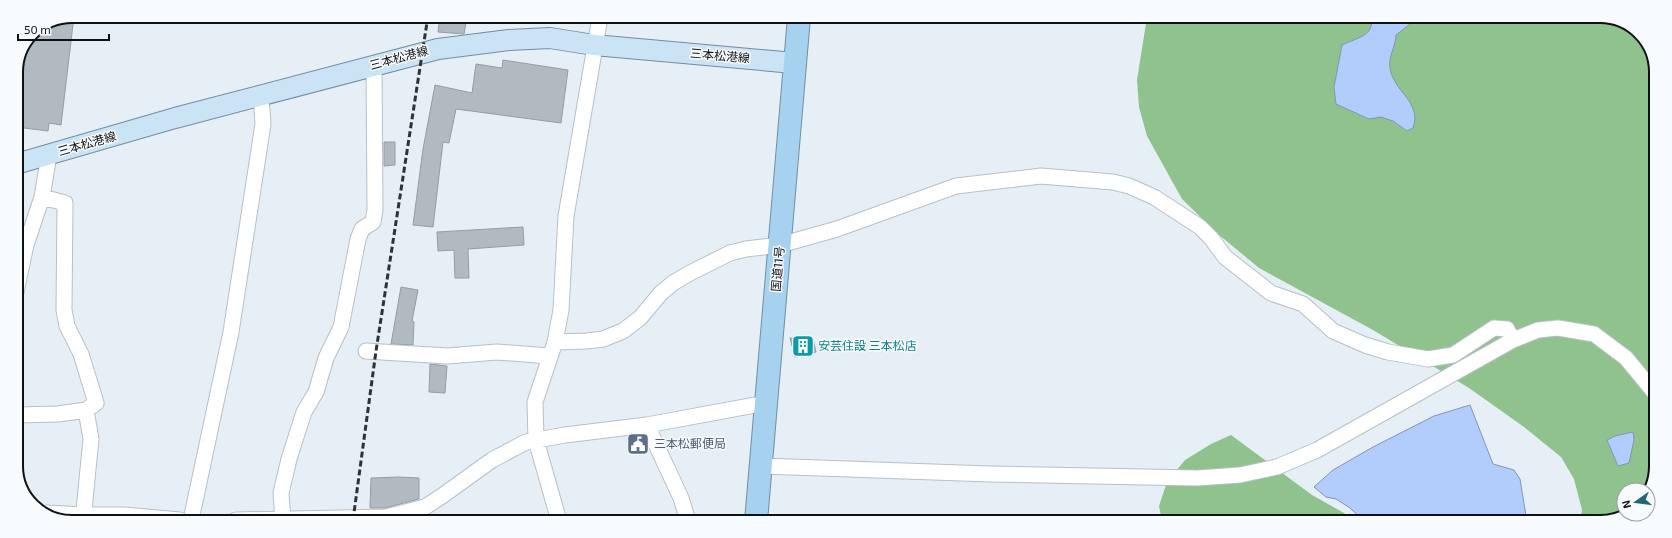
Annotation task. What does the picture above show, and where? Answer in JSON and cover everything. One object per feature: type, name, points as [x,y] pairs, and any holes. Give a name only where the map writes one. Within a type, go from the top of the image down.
[{"type":"highway","name":"国道11号","points":[[757,515],[798,23]]},
{"type":"main road","name":"三本松港線","points":[[23,162],[175,118],[430,50],[532,38],[550,38],[594,45],[794,63]]},
{"type":"street","points":[[557,515],[536,440],[535,402],[552,349],[561,310],[566,216],[599,23]]},
{"type":"street","points":[[283,515],[281,493],[289,459],[304,412],[316,392],[326,358],[341,327],[358,239],[362,229],[373,222],[375,210],[374,65]]},
{"type":"street","points":[[192,515],[232,332],[263,124],[261,96]]},
{"type":"street","points":[[23,259],[26,245],[42,197],[49,155]]},
{"type":"street","points":[[366,351],[447,356],[552,349],[614,335],[632,325],[661,293],[690,273],[730,253],[746,249],[780,245],[837,228],[956,186],[1041,176],[1113,182],[1129,186],[1160,202],[1200,228],[1211,238],[1225,257],[1271,293],[1303,304],[1333,331],[1365,345],[1388,352],[1428,358],[1453,355],[1494,328],[1507,329],[1513,340]]},
{"type":"street","points":[[23,415],[58,414],[86,410],[96,403],[81,354],[67,326],[64,310],[64,203],[42,197]]},
{"type":"street","points":[[761,466],[990,474],[1196,478],[1240,475],[1277,467],[1317,450],[1513,340],[1538,330],[1558,328],[1594,334],[1626,358],[1649,386]]},
{"type":"street","points":[[395,515],[425,506],[442,496],[492,460],[526,442],[647,425],[766,403]]},
{"type":"street","points":[[83,515],[91,439],[86,410]]},
{"type":"street","points":[[647,425],[681,498],[686,515]]},
{"type":"green space","points":[[1146,23],[1606,23],[1627,31],[1639,42],[1645,53],[1649,69],[1649,472],[1646,482],[1616,482],[1616,512],[1606,515],[1581,515],[1582,510],[1574,479],[1561,457],[1524,427],[1469,388],[1373,330],[1259,268],[1218,234],[1182,199],[1147,136],[1139,107],[1137,80]]},
{"type":"green space","points":[[1231,435],[1312,495],[1346,515],[1161,515],[1159,506],[1167,482],[1185,460],[1211,444]]},
{"type":"water","points":[[1410,23],[1396,35],[1390,64],[1393,77],[1414,111],[1415,119],[1413,128],[1407,131],[1393,121],[1381,117],[1369,119],[1336,104],[1334,87],[1342,45],[1363,36],[1370,29],[1371,24]]},
{"type":"water","points":[[1470,405],[1493,464],[1514,470],[1520,479],[1526,515],[1358,515],[1336,499],[1326,497],[1314,487],[1333,470],[1373,447],[1434,416]]},
{"type":"water","points":[[1633,432],[1634,440],[1629,463],[1618,466],[1607,440],[1615,436]]},
{"type":"building","points":[[73,23],[61,125],[49,123],[48,131],[23,128],[24,63],[31,45],[37,37],[53,27]]},
{"type":"building","points":[[439,23],[466,23],[464,34],[438,32]]},
{"type":"building","points":[[503,60],[568,70],[561,123],[456,109],[449,143],[443,142],[433,227],[413,225],[423,149],[435,85],[472,93],[476,64],[502,68]]},
{"type":"building","points":[[384,142],[395,142],[395,165],[384,166]]},
{"type":"building","points":[[523,227],[524,245],[468,249],[469,278],[455,278],[454,250],[438,251],[437,232]]},
{"type":"building","points":[[401,287],[418,290],[412,321],[414,322],[413,345],[391,344]]},
{"type":"building","name":"安芸住設 三本松店","points":[[790,338],[813,340],[816,352],[795,357]]},
{"type":"building","points":[[430,364],[447,366],[445,393],[429,392]]},
{"type":"building","points":[[371,478],[419,478],[419,499],[385,508],[370,508]]},
{"type":"railway","points":[[354,515],[376,351],[427,23]]},
{"type":"place","name":"安芸住設 三本松店","points":[[803,346]]},
{"type":"place","name":"三本松郵便局","points":[[638,444]]}]
